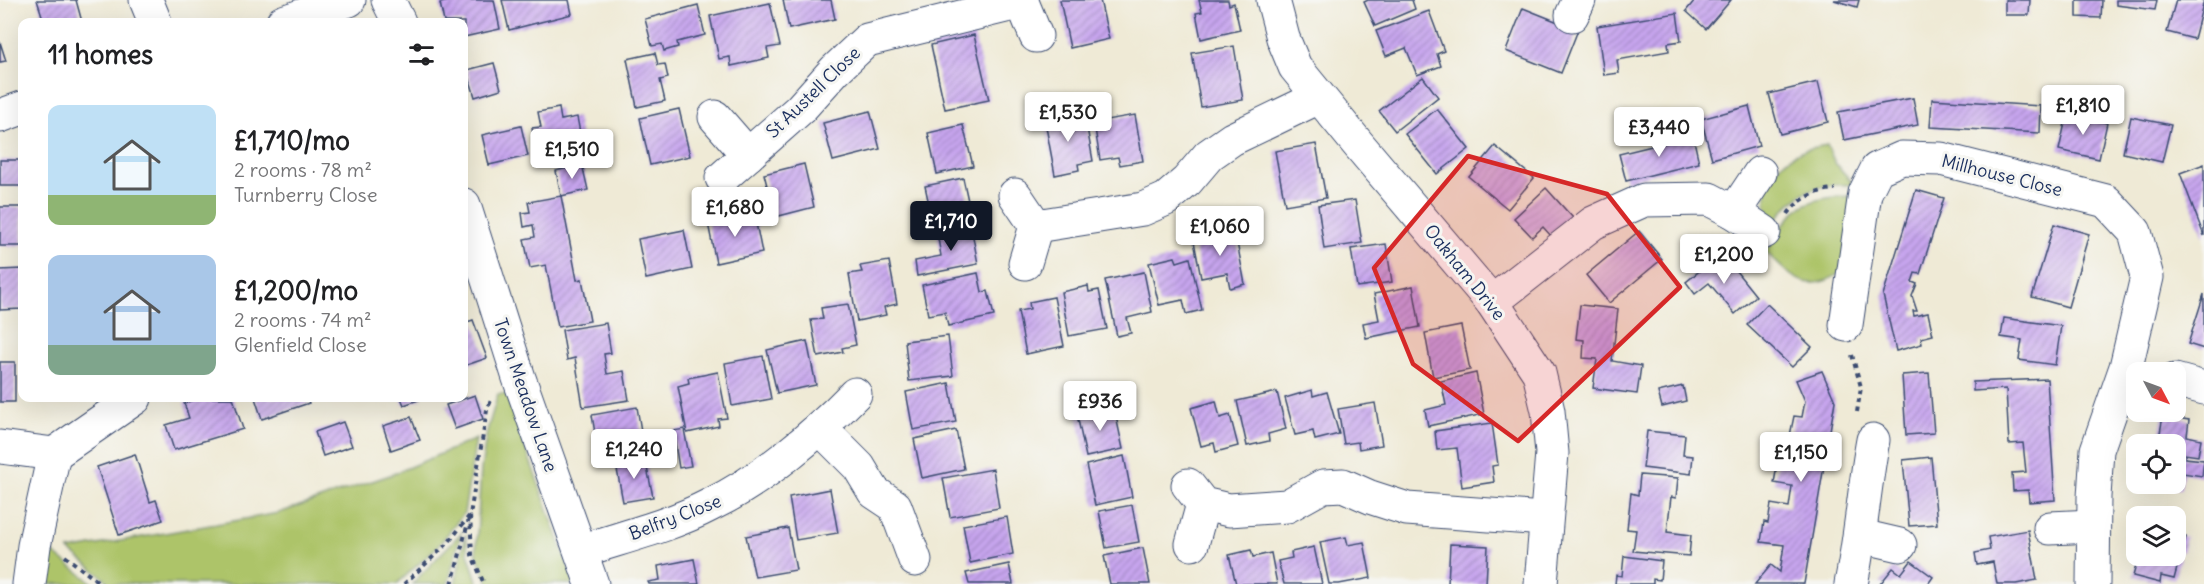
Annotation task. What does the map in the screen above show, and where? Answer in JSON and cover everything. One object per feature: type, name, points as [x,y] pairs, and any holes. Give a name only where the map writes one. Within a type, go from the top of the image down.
[{"type":"street","points":[[146,0],[153,18]]},
{"type":"street","points":[[295,18],[349,0]]},
{"type":"street","points":[[388,0],[397,18]]},
{"type":"street","name":"Oakham Drive","points":[[1273,0],[1283,38],[1295,67],[1492,302],[1539,373],[1548,411],[1552,453],[1541,584]]},
{"type":"street","name":"St Austell Close","points":[[722,178],[800,109],[834,70],[867,40],[1022,1],[1036,36]]},
{"type":"street","points":[[1036,226],[1143,209],[1166,200],[1187,181],[1209,155],[1232,138],[1319,98]]},
{"type":"street","points":[[0,116],[18,109]]},
{"type":"street","points":[[715,117],[748,155]]},
{"type":"street","name":"Millhouse Close","points":[[1846,325],[1865,193],[1877,169],[1902,158],[1941,159],[2106,201],[2135,232],[2146,277],[2136,362]]},
{"type":"street","points":[[1734,212],[1760,173]]},
{"type":"street","points":[[1015,195],[1036,226]]},
{"type":"street","points":[[1492,302],[1593,223],[1644,200],[1709,199],[1764,232]]},
{"type":"street","name":"Town Meadow Lane","points":[[468,218],[519,378],[592,584]]},
{"type":"street","points":[[1024,263],[1036,226]]},
{"type":"street","points":[[2186,383],[2204,388]]},
{"type":"street","name":"Millhouse Close","points":[[2093,584],[2097,450],[2126,388]]},
{"type":"street","name":"Belfry Close","points":[[580,551],[708,507],[734,493],[821,429],[855,394]]},
{"type":"street","points":[[0,447],[54,454],[129,402]]},
{"type":"street","points":[[821,429],[859,467],[874,492],[895,506],[915,560]]},
{"type":"street","points":[[1851,584],[1861,536],[1866,480],[1873,440]]},
{"type":"street","points":[[29,584],[34,546],[54,454]]},
{"type":"street","points":[[1192,544],[1195,495],[1229,510],[1287,506],[1323,486],[1343,485],[1407,509],[1545,519]]},
{"type":"street","points":[[2050,528],[2093,526]]},
{"type":"street","points":[[1861,536],[1900,546]]},
{"type":"path","points":[[1764,232],[1772,237],[1791,208],[1807,196],[1826,190],[1846,188],[1865,193]]},
{"type":"path","points":[[1846,325],[1846,333],[1861,387],[1854,435],[1873,440]]},
{"type":"path","points":[[452,584],[470,515],[487,410],[498,384],[519,378]]},
{"type":"path","points":[[404,584],[448,543],[470,515]]},
{"type":"path","points":[[470,515],[472,555],[484,584]]},
{"type":"path","points":[[34,546],[57,550],[101,584]]},
{"type":"highlighted area","points":[[1468,156],[1607,194],[1680,287],[1518,441],[1413,364],[1374,268]]},
{"type":"green space","points":[[1827,145],[1835,163],[1855,185],[1829,185],[1808,191],[1791,202],[1774,222],[1768,213],[1766,193],[1768,184],[1779,167],[1795,154]]},
{"type":"green space","points":[[1856,196],[1840,273],[1828,280],[1808,283],[1791,275],[1766,252],[1784,224],[1801,207],[1823,199]]},
{"type":"green space","points":[[498,394],[506,394],[575,584],[489,584],[476,553],[481,469],[487,431]]},
{"type":"green space","points":[[476,439],[464,513],[439,545],[397,584],[111,584],[69,550],[279,513],[393,474]]},
{"type":"green space","points":[[461,533],[448,584],[412,584]]},
{"type":"green space","points":[[466,534],[468,553],[478,584],[455,584]]},
{"type":"green space","points":[[52,552],[94,584],[46,584]]},
{"type":"building","points":[[37,0],[76,0],[81,18],[43,18]]},
{"type":"building","points":[[454,0],[494,0],[500,29],[468,36],[468,18],[443,18],[440,3]]},
{"type":"building","points":[[502,0],[569,0],[572,14],[509,30]]},
{"type":"building","points":[[783,0],[831,0],[835,19],[789,29]]},
{"type":"building","points":[[1060,0],[1100,0],[1109,39],[1070,48]]},
{"type":"building","points":[[1199,0],[1228,0],[1229,5],[1234,3],[1240,30],[1201,39],[1196,13],[1202,12]]},
{"type":"building","points":[[1368,0],[1412,0],[1415,9],[1375,26],[1364,2]]},
{"type":"building","points":[[1695,0],[1731,0],[1706,29],[1686,11]]},
{"type":"building","points":[[1834,0],[1859,0],[1857,7]]},
{"type":"building","points":[[2005,0],[2030,0],[2029,15],[2005,15]]},
{"type":"building","points":[[2077,0],[2102,0],[2101,18],[2077,17]]},
{"type":"building","points":[[2116,0],[2157,0],[2155,10],[2116,5]]},
{"type":"building","points":[[2176,0],[2204,0],[2194,39],[2167,32]]},
{"type":"building","points":[[770,3],[780,46],[767,48],[769,58],[731,66],[730,57],[719,59],[710,16]]},
{"type":"building","points":[[698,5],[705,35],[677,42],[678,47],[664,51],[662,44],[652,46],[645,19]]},
{"type":"building","points":[[1523,8],[1578,30],[1561,73],[1506,51]]},
{"type":"building","points":[[1429,11],[1444,51],[1437,54],[1441,66],[1417,75],[1406,48],[1386,56],[1376,31]]},
{"type":"building","points":[[1677,13],[1681,41],[1668,43],[1669,51],[1617,60],[1619,73],[1604,75],[1597,26]]},
{"type":"building","points":[[974,35],[989,100],[945,109],[931,45]]},
{"type":"building","points":[[0,42],[6,61],[0,62]]},
{"type":"building","points":[[1234,46],[1243,100],[1201,107],[1192,53]]},
{"type":"building","points":[[655,53],[658,65],[665,64],[668,78],[660,80],[665,101],[637,107],[627,59]]},
{"type":"building","points":[[494,63],[501,89],[475,97],[468,70]]},
{"type":"building","points":[[1423,77],[1438,97],[1395,131],[1379,111]]},
{"type":"building","points":[[1818,82],[1828,122],[1780,134],[1769,94]]},
{"type":"building","points":[[1913,98],[1918,125],[1844,140],[1838,112]]},
{"type":"building","points":[[1932,99],[2041,106],[2040,133],[1930,127]]},
{"type":"building","points":[[1749,106],[1759,146],[1712,159],[1701,119]]},
{"type":"building","points":[[559,108],[561,120],[577,117],[584,153],[551,160],[549,147],[535,150],[532,128],[541,127],[538,112]]},
{"type":"building","points":[[679,109],[690,156],[650,165],[640,118]]},
{"type":"building","points":[[1437,109],[1469,149],[1437,174],[1405,134]]},
{"type":"building","points":[[870,111],[880,149],[833,161],[823,123]]},
{"type":"building","points":[[1069,111],[1071,125],[1086,122],[1093,161],[1078,164],[1079,170],[1055,175],[1044,116]]},
{"type":"building","points":[[2067,114],[2107,123],[2099,159],[2059,150]]},
{"type":"building","points":[[1135,115],[1143,161],[1120,165],[1118,157],[1100,160],[1094,122]]},
{"type":"building","points":[[2131,117],[2171,125],[2162,162],[2123,153]]},
{"type":"building","points":[[963,125],[973,166],[937,174],[928,133]]},
{"type":"building","points":[[521,126],[528,156],[489,165],[482,135]]},
{"type":"building","points":[[1693,136],[1699,163],[1626,181],[1619,154]]},
{"type":"building","points":[[1316,144],[1326,198],[1285,205],[1275,151]]},
{"type":"building","points":[[1495,146],[1534,178],[1508,209],[1469,177]]},
{"type":"building","points":[[0,160],[18,160],[18,186],[0,186]]},
{"type":"building","points":[[582,164],[588,190],[561,196],[556,171]]},
{"type":"building","points":[[804,164],[814,207],[775,217],[764,174]]},
{"type":"building","points":[[2204,164],[2204,236],[2180,173]]},
{"type":"building","points":[[963,178],[972,219],[920,230],[917,212],[930,209],[925,186]]},
{"type":"building","points":[[1546,188],[1573,218],[1552,237],[1543,227],[1532,237],[1514,218]]},
{"type":"building","points":[[1916,190],[1944,198],[1920,274],[1915,273],[1912,282],[1917,284],[1912,296],[1917,311],[1913,311],[1914,316],[1928,313],[1933,335],[1921,338],[1922,344],[1896,351],[1883,295]]},
{"type":"building","points":[[561,196],[577,280],[582,279],[590,321],[558,327],[546,265],[530,268],[524,239],[535,237],[533,225],[524,227],[522,213],[530,212],[528,202]]},
{"type":"building","points":[[1355,200],[1362,243],[1324,249],[1318,205]]},
{"type":"building","points":[[0,207],[18,207],[18,246],[0,246]]},
{"type":"building","points":[[754,213],[762,253],[716,263],[708,223]]},
{"type":"building","points":[[2054,224],[2089,234],[2068,307],[2032,297]]},
{"type":"building","points":[[971,226],[978,264],[917,276],[915,261],[941,256],[937,232]]},
{"type":"building","points":[[684,230],[692,269],[646,279],[638,239]]},
{"type":"building","points":[[1639,231],[1662,259],[1609,303],[1586,275]]},
{"type":"building","points":[[1211,232],[1212,236],[1235,232],[1245,284],[1230,288],[1227,273],[1201,278],[1193,236]]},
{"type":"building","points":[[1386,244],[1392,282],[1357,287],[1351,249]]},
{"type":"building","points":[[1175,257],[1177,262],[1190,258],[1202,310],[1186,314],[1183,300],[1159,305],[1149,263]]},
{"type":"building","points":[[1713,260],[1719,268],[1728,261],[1756,296],[1735,314],[1709,283],[1695,294],[1686,282]]},
{"type":"building","points":[[889,261],[897,304],[884,307],[886,315],[857,321],[849,274],[862,272],[860,266]]},
{"type":"building","points":[[18,269],[18,309],[0,310],[0,270]]},
{"type":"building","points":[[1144,272],[1152,312],[1127,318],[1131,333],[1117,336],[1105,280]]},
{"type":"building","points":[[978,273],[982,292],[988,291],[994,316],[948,326],[945,312],[928,315],[922,285]]},
{"type":"building","points":[[1088,286],[1089,292],[1099,290],[1107,329],[1069,336],[1061,292]]},
{"type":"building","points":[[1413,286],[1420,327],[1366,338],[1363,323],[1379,320],[1374,294]]},
{"type":"building","points":[[2204,294],[2204,349],[2188,344]]},
{"type":"building","points":[[1054,297],[1064,346],[1026,354],[1018,311],[1030,309],[1029,302]]},
{"type":"building","points":[[848,304],[856,345],[842,348],[843,352],[818,357],[811,320],[823,319],[821,308]]},
{"type":"building","points":[[1767,304],[1812,347],[1792,367],[1747,325]]},
{"type":"building","points":[[1580,305],[1618,309],[1612,361],[1641,366],[1637,394],[1593,388],[1597,359],[1583,358],[1584,340],[1576,339]]},
{"type":"building","points":[[2004,318],[2061,326],[2055,365],[2019,360],[2022,340],[2001,337]]},
{"type":"building","points":[[473,320],[487,358],[468,365],[468,322]]},
{"type":"building","points":[[606,323],[611,353],[604,354],[607,374],[624,371],[629,400],[583,407],[575,358],[567,360],[562,330]]},
{"type":"building","points":[[1461,326],[1470,370],[1433,377],[1425,333]]},
{"type":"building","points":[[948,336],[953,376],[909,381],[905,341]]},
{"type":"building","points":[[807,341],[816,385],[777,393],[767,350]]},
{"type":"building","points":[[763,356],[771,399],[732,406],[725,363]]},
{"type":"building","points":[[0,362],[15,362],[15,402],[0,402]]},
{"type":"building","points":[[1822,371],[1835,401],[1804,584],[1755,584],[1771,565],[1780,572],[1784,545],[1761,542],[1764,522],[1768,523],[1771,504],[1789,507],[1792,486],[1774,483],[1779,454],[1786,455],[1794,416],[1802,417],[1805,401],[1796,380]]},
{"type":"building","points":[[718,372],[727,418],[718,419],[719,426],[687,433],[678,386],[689,383],[688,378]]},
{"type":"building","points":[[1476,373],[1484,414],[1428,426],[1425,410],[1446,405],[1441,381]]},
{"type":"building","points":[[1929,373],[1934,433],[1906,435],[1902,375]]},
{"type":"building","points":[[2047,379],[2055,500],[2029,502],[2028,490],[2013,491],[2012,473],[2026,472],[2023,443],[2009,444],[2006,389],[1973,391],[1973,382]]},
{"type":"building","points":[[949,383],[956,422],[913,430],[906,392]]},
{"type":"building","points":[[1683,386],[1686,401],[1662,407],[1658,392]]},
{"type":"building","points":[[1312,390],[1313,396],[1327,392],[1339,434],[1315,440],[1313,431],[1295,435],[1285,398]]},
{"type":"building","points":[[1277,392],[1286,429],[1268,434],[1269,441],[1247,446],[1237,401]]},
{"type":"building","points":[[475,395],[483,419],[455,429],[446,405],[468,402],[468,397]]},
{"type":"building","points":[[1216,401],[1220,418],[1230,415],[1238,446],[1216,452],[1214,443],[1201,446],[1191,408]]},
{"type":"building","points":[[234,402],[243,429],[174,450],[166,425],[189,418],[184,403]]},
{"type":"building","points":[[256,402],[309,403],[262,419]]},
{"type":"building","points":[[1375,403],[1382,445],[1359,449],[1358,442],[1344,444],[1338,409]]},
{"type":"building","points":[[637,407],[644,449],[599,457],[592,415]]},
{"type":"building","points":[[1114,407],[1123,449],[1086,457],[1077,415]]},
{"type":"building","points":[[411,417],[420,440],[391,450],[383,426]]},
{"type":"building","points":[[2189,420],[2187,436],[2201,439],[2198,456],[2186,454],[2186,434],[2160,434],[2162,422]]},
{"type":"building","points":[[343,422],[352,446],[323,456],[315,432]]},
{"type":"building","points":[[1492,423],[1498,465],[1492,466],[1494,482],[1462,487],[1457,448],[1437,450],[1435,431]]},
{"type":"building","points":[[684,429],[691,466],[679,468],[673,431]]},
{"type":"building","points":[[956,430],[964,469],[922,478],[914,439]]},
{"type":"building","points":[[1647,431],[1685,435],[1683,455],[1693,456],[1691,474],[1643,468]]},
{"type":"building","points":[[135,454],[150,502],[156,500],[163,520],[119,535],[97,467]]},
{"type":"building","points":[[1124,456],[1132,497],[1095,505],[1086,465]]},
{"type":"building","points":[[1931,457],[1937,524],[1909,526],[1903,460]]},
{"type":"building","points":[[645,458],[653,497],[623,502],[616,464]]},
{"type":"building","points":[[2186,458],[2204,460],[2202,476],[2186,473]]},
{"type":"building","points":[[993,469],[999,508],[950,517],[943,478]]},
{"type":"building","points":[[1640,475],[1678,478],[1676,498],[1671,497],[1667,532],[1691,535],[1689,556],[1633,551],[1636,530],[1627,529],[1631,493],[1638,495]]},
{"type":"building","points":[[830,489],[838,533],[796,540],[789,497]]},
{"type":"building","points":[[1132,505],[1139,542],[1106,548],[1099,511]]},
{"type":"building","points":[[1007,517],[1013,554],[970,563],[963,525]]},
{"type":"building","points":[[788,528],[796,570],[755,577],[746,536]]},
{"type":"building","points":[[2028,530],[2037,580],[2016,584],[1997,584],[1993,562],[1977,565],[1975,553],[1990,550],[1988,537]]},
{"type":"building","points":[[1346,537],[1348,545],[1364,542],[1371,578],[1329,584],[1320,542]]},
{"type":"building","points":[[1450,544],[1488,546],[1486,584],[1448,584]]},
{"type":"building","points":[[1314,547],[1322,584],[1284,584],[1278,561],[1292,558],[1291,552]]},
{"type":"building","points":[[1143,548],[1150,584],[1110,584],[1104,556]]},
{"type":"building","points":[[1251,550],[1253,557],[1271,553],[1277,584],[1236,584],[1229,555]]},
{"type":"building","points":[[1624,556],[1662,561],[1660,580],[1653,579],[1653,584],[1615,584],[1616,575],[1622,576]]},
{"type":"building","points":[[694,559],[699,584],[649,584],[648,582],[660,580],[658,566]]},
{"type":"building","points":[[1911,561],[1933,577],[1928,584],[1880,584],[1893,568],[1901,574]]},
{"type":"building","points":[[1009,564],[1013,584],[969,584],[966,573]]},
{"type":"building","points":[[2136,566],[2178,566],[2174,579],[2161,576],[2160,583],[2133,576]]}]
